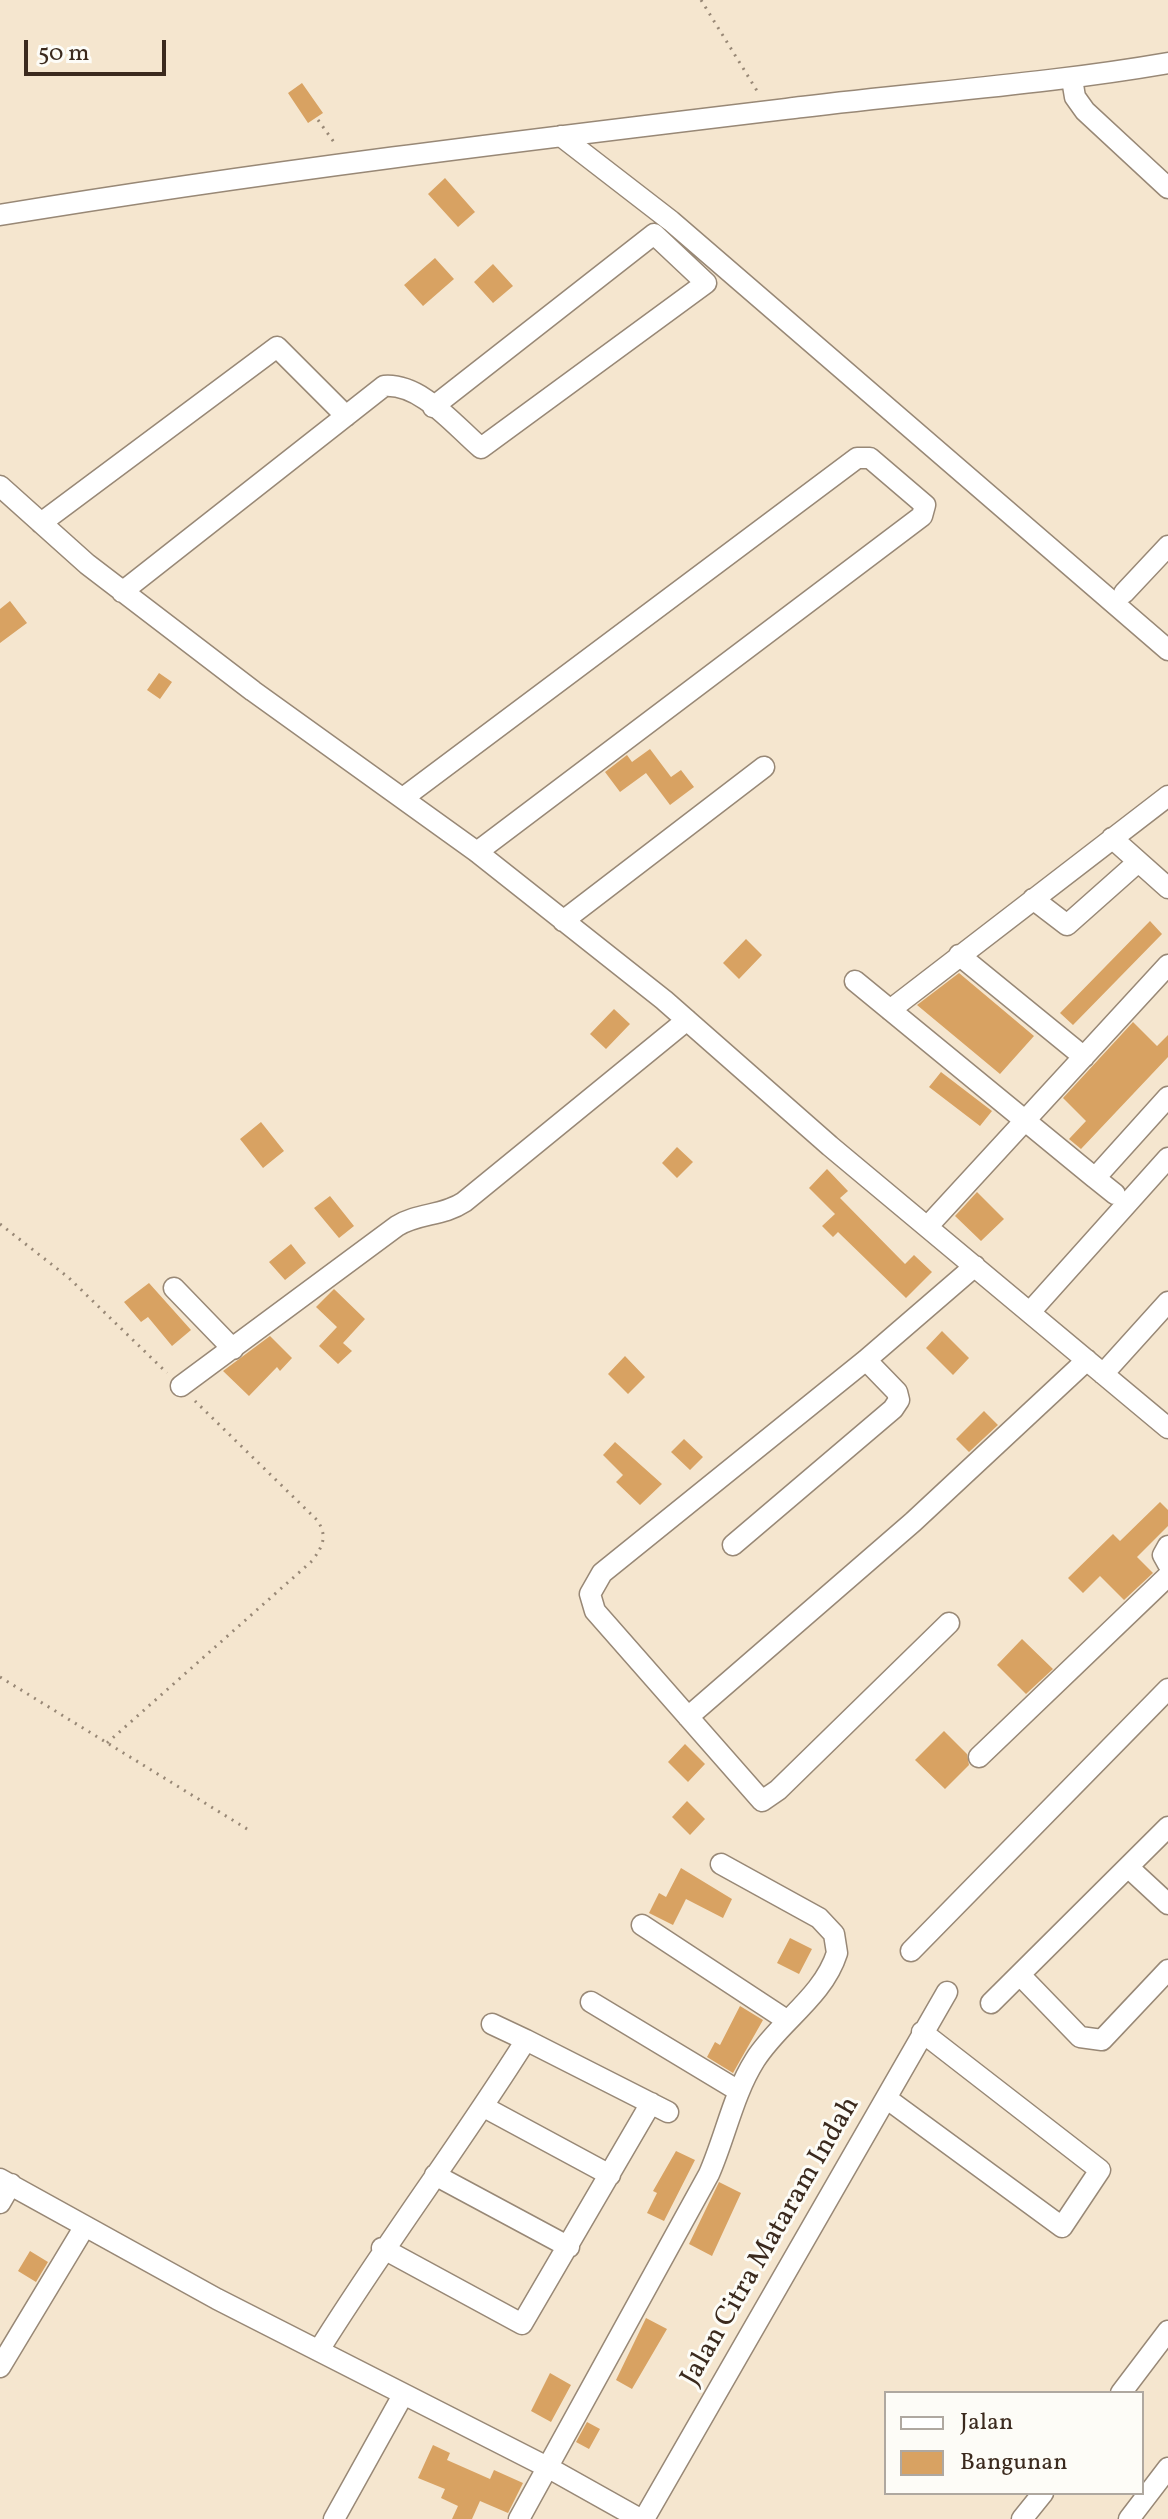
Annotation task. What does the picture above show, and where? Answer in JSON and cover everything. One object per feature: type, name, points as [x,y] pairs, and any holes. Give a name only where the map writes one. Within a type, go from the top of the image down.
[{"type":"street","points":[[0,215],[561,136],[974,86],[1072,79],[1168,63]]},
{"type":"street","points":[[1072,79],[1075,97],[1085,111],[1168,188]]},
{"type":"street","points":[[561,136],[671,221],[1168,650]]},
{"type":"street","points":[[122,592],[384,386],[400,385],[412,390],[481,448],[706,283],[654,234],[433,407]]},
{"type":"street","points":[[41,523],[277,347],[346,416]]},
{"type":"street","points":[[403,798],[857,458],[870,458],[925,505],[922,516],[477,852]]},
{"type":"street","points":[[0,486],[122,592],[477,852],[687,1020],[830,1146],[1168,1428]]},
{"type":"street","points":[[1124,593],[1168,546]]},
{"type":"street","points":[[563,921],[764,767]]},
{"type":"street","points":[[890,1010],[1168,796]]},
{"type":"street","points":[[1112,838],[1168,888]]},
{"type":"street","points":[[1033,899],[1067,925],[1138,862]]},
{"type":"street","points":[[959,955],[1084,1057]]},
{"type":"street","points":[[928,1226],[1168,965]]},
{"type":"street","points":[[855,981],[1115,1194]]},
{"type":"street","points":[[181,1386],[409,1219],[452,1209],[464,1202],[687,1020]]},
{"type":"street","points":[[1095,1178],[1168,1097]]},
{"type":"street","points":[[1030,1312],[1168,1158]]},
{"type":"street","points":[[949,1623],[775,1793],[762,1801],[694,1713],[595,1611],[590,1594],[594,1584],[975,1266]]},
{"type":"street","points":[[174,1288],[233,1349]]},
{"type":"street","points":[[1103,1374],[1168,1302]]},
{"type":"street","points":[[733,1545],[893,1409],[899,1400],[897,1392],[866,1360]]},
{"type":"street","points":[[694,1713],[924,1512],[1087,1360]]},
{"type":"street","points":[[1168,1546],[1163,1555],[1168,1564]]},
{"type":"street","points":[[979,1757],[1168,1576]]},
{"type":"street","points":[[911,1951],[1168,1689]]},
{"type":"street","points":[[991,2003],[1168,1827]]},
{"type":"street","points":[[519,2519],[709,2174],[723,2141],[737,2090],[757,2056],[811,1997],[835,1961],[834,1934],[819,1918],[721,1864]]},
{"type":"street","points":[[1128,1867],[1168,1904]]},
{"type":"street","points":[[642,1925],[788,2021]]},
{"type":"street","points":[[1020,1975],[1080,2037],[1102,2040],[1168,1970]]},
{"type":"street","name":"Jalan Citra Mataram Indah","points":[[642,2519],[947,1992]]},
{"type":"street","points":[[591,2002],[737,2090]]},
{"type":"street","points":[[382,2248],[522,2324],[610,2175],[659,2107],[492,2024]]},
{"type":"street","points":[[886,2098],[1062,2227],[1100,2170],[922,2032]]},
{"type":"street","points":[[319,2350],[382,2248],[484,2107],[526,2040]]},
{"type":"street","points":[[484,2107],[610,2175]]},
{"type":"street","points":[[435,2175],[569,2247]]},
{"type":"street","points":[[0,2203],[5,2182],[642,2519]]},
{"type":"street","points":[[0,2367],[85,2226]]},
{"type":"street","points":[[1123,2391],[1168,2331]]},
{"type":"street","points":[[334,2519],[403,2395]]},
{"type":"street","points":[[1129,2519],[1168,2468]]},
{"type":"street","points":[[1022,2519],[1041,2495]]},
{"type":"path","points":[[701,0],[769,111]]},
{"type":"path","points":[[318,120],[350,165]]},
{"type":"path","points":[[0,1224],[69,1278],[181,1386],[317,1520],[324,1540],[312,1561],[107,1743]]},
{"type":"path","points":[[0,1677],[252,1832]]},
{"type":"building","points":[[302,83],[323,113],[308,123],[288,93]]},
{"type":"building","points":[[445,178],[475,212],[458,227],[428,194]]},
{"type":"building","points":[[435,258],[454,279],[423,306],[404,285]]},
{"type":"building","points":[[493,264],[513,286],[493,303],[474,282]]},
{"type":"building","points":[[10,601],[27,623],[0,643],[0,609]]},
{"type":"building","points":[[159,673],[172,682],[160,699],[147,690]]},
{"type":"building","points":[[650,749],[671,777],[681,770],[694,787],[670,805],[646,773],[620,792],[605,772],[627,755],[632,762]]},
{"type":"building","points":[[1150,921],[1162,934],[1073,1025],[1060,1013]]},
{"type":"building","points":[[746,939],[762,955],[739,979],[723,963]]},
{"type":"building","points":[[959,973],[1034,1036],[1000,1074],[917,1005]]},
{"type":"building","points":[[614,1009],[630,1024],[606,1049],[590,1034]]},
{"type":"building","points":[[1133,1022],[1157,1046],[1168,1035],[1168,1057],[1081,1149],[1069,1139],[1086,1121],[1063,1098]]},
{"type":"building","points":[[941,1072],[992,1111],[980,1126],[929,1087]]},
{"type":"building","points":[[261,1122],[284,1151],[263,1168],[240,1139]]},
{"type":"building","points":[[677,1147],[693,1162],[677,1178],[662,1163]]},
{"type":"building","points":[[827,1169],[848,1191],[840,1198],[905,1264],[914,1255],[932,1272],[906,1298],[838,1232],[833,1237],[822,1226],[835,1214],[809,1188]]},
{"type":"building","points":[[977,1192],[1004,1219],[981,1241],[955,1216]]},
{"type":"building","points":[[330,1196],[354,1226],[339,1238],[314,1208]]},
{"type":"building","points":[[291,1244],[306,1263],[285,1280],[269,1262]]},
{"type":"building","points":[[149,1283],[191,1330],[172,1346],[148,1317],[141,1322],[124,1302]]},
{"type":"building","points":[[334,1289],[365,1319],[343,1343],[352,1351],[338,1364],[319,1346],[337,1327],[316,1307]]},
{"type":"building","points":[[942,1331],[969,1358],[953,1375],[926,1348]]},
{"type":"building","points":[[270,1336],[292,1358],[280,1371],[277,1367],[249,1396],[223,1371]]},
{"type":"building","points":[[625,1356],[645,1377],[628,1394],[608,1374]]},
{"type":"building","points":[[984,1411],[998,1425],[969,1452],[956,1439]]},
{"type":"building","points":[[684,1439],[703,1457],[690,1470],[671,1452]]},
{"type":"building","points":[[615,1442],[662,1484],[640,1505],[616,1482],[623,1475],[603,1455]]},
{"type":"building","points":[[1160,1502],[1168,1510],[1168,1526],[1137,1557],[1153,1573],[1124,1600],[1100,1576],[1083,1593],[1068,1578],[1113,1534],[1120,1541]]},
{"type":"building","points":[[1022,1639],[1053,1669],[1026,1694],[997,1665]]},
{"type":"building","points":[[944,1731],[967,1754],[969,1765],[945,1789],[915,1760]]},
{"type":"building","points":[[685,1744],[705,1764],[688,1782],[668,1762]]},
{"type":"building","points":[[687,1801],[705,1819],[690,1835],[672,1817]]},
{"type":"building","points":[[681,1868],[732,1899],[723,1918],[686,1899],[673,1925],[649,1913],[659,1893],[666,1897]]},
{"type":"building","points":[[790,1938],[812,1949],[799,1974],[777,1963]]},
{"type":"building","points":[[740,2006],[763,2020],[733,2073],[707,2057],[715,2042],[720,2045]]},
{"type":"building","points":[[676,2151],[695,2160],[664,2221],[647,2213],[657,2193],[653,2191]]},
{"type":"building","points":[[719,2182],[741,2193],[712,2256],[689,2244]]},
{"type":"building","points":[[30,2251],[48,2262],[36,2282],[18,2271]]},
{"type":"building","points":[[646,2318],[667,2329],[632,2389],[616,2380]]},
{"type":"building","points":[[550,2373],[571,2385],[551,2422],[531,2411]]},
{"type":"building","points":[[587,2422],[600,2429],[589,2449],[576,2442]]},
{"type":"building","points":[[433,2445],[450,2453],[447,2460],[490,2479],[494,2470],[523,2483],[508,2513],[480,2501],[472,2519],[452,2519],[458,2506],[441,2498],[445,2489],[418,2478]]}]
